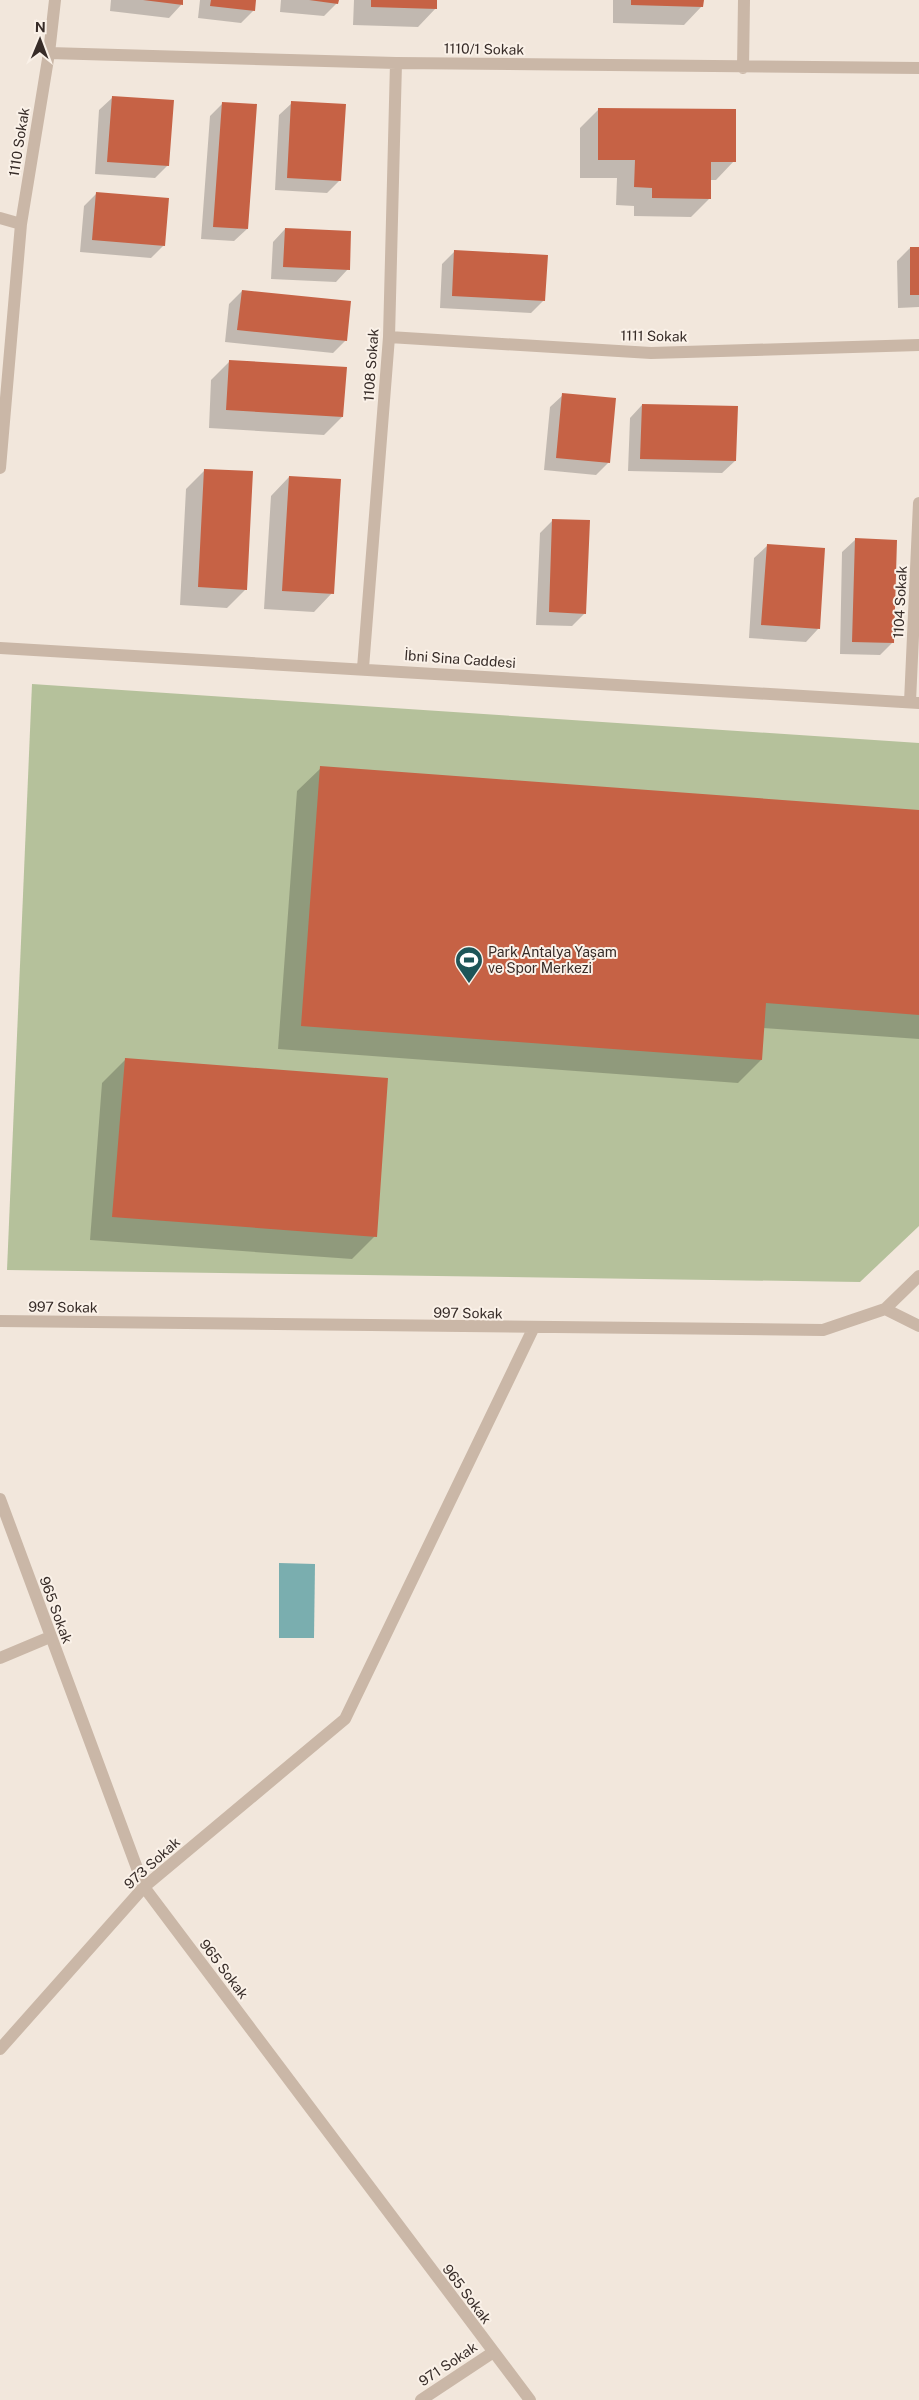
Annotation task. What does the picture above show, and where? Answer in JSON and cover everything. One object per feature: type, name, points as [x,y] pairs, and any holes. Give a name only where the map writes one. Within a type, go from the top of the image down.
[{"type":"street","name":"1110 Sokak","points":[[0,468],[21,224],[49,53],[55,0]]},
{"type":"street","points":[[744,0],[744,68]]},
{"type":"street","name":"1110/1 Sokak","points":[[49,53],[396,63],[744,68],[919,68]]},
{"type":"street","name":"1108 Sokak","points":[[362,668],[389,338],[396,63]]},
{"type":"street","points":[[0,218],[21,224]]},
{"type":"street","name":"1111 Sokak","points":[[389,338],[651,353],[919,345]]},
{"type":"street","name":"1104 Sokak","points":[[915,702],[919,504]]},
{"type":"street","name":"İbni Sina Caddesi","points":[[0,648],[915,702]]},
{"type":"street","name":"997 Sokak","points":[[0,1321],[533,1329],[823,1330],[885,1309],[919,1276]]},
{"type":"street","points":[[885,1309],[919,1326]]},
{"type":"street","name":"973 Sokak","points":[[0,2049],[144,1887],[345,1719],[533,1329]]},
{"type":"street","name":"965 Sokak","points":[[0,1499],[144,1887],[492,2353],[530,2400]]},
{"type":"street","points":[[0,1658],[50,1637]]},
{"type":"street","name":"971 Sokak","points":[[421,2400],[492,2353]]},
{"type":"green space","name":"Park Antalya Yaşam ve Spor Merkezi","points":[[32,684],[919,743],[919,1226],[860,1282],[7,1270]]},
{"type":"water","points":[[279,1563],[315,1564],[314,1638],[279,1638]]},
{"type":"building","points":[[143,0],[183,0],[183,5]]},
{"type":"building","points":[[211,0],[256,0],[255,11],[210,6]]},
{"type":"building","points":[[309,0],[339,0],[338,4]]},
{"type":"building","points":[[371,0],[437,0],[437,9],[371,7]]},
{"type":"building","points":[[631,0],[704,0],[703,7],[631,5]]},
{"type":"building","points":[[112,96],[174,100],[169,166],[107,162]]},
{"type":"building","points":[[291,101],[346,104],[341,181],[287,178]]},
{"type":"building","points":[[222,102],[257,104],[248,229],[213,227]]},
{"type":"building","points":[[598,108],[736,109],[736,162],[711,162],[711,199],[652,198],[652,188],[634,187],[635,160],[598,160]]},
{"type":"building","points":[[96,192],[169,198],[165,246],[92,240]]},
{"type":"building","points":[[285,228],[351,231],[350,270],[283,267]]},
{"type":"building","points":[[910,247],[919,247],[919,295],[910,295]]},
{"type":"building","points":[[454,250],[548,255],[545,301],[452,296]]},
{"type":"building","points":[[242,290],[351,301],[347,341],[237,330]]},
{"type":"building","points":[[229,360],[347,367],[343,417],[226,410]]},
{"type":"building","points":[[562,393],[616,398],[610,463],[556,458]]},
{"type":"building","points":[[642,404],[738,406],[736,461],[640,459]]},
{"type":"building","points":[[204,469],[253,471],[247,590],[198,587]]},
{"type":"building","points":[[289,476],[341,479],[334,594],[282,591]]},
{"type":"building","points":[[552,519],[590,520],[586,614],[549,612]]},
{"type":"building","points":[[855,538],[897,540],[894,643],[852,642]]},
{"type":"building","points":[[767,544],[825,548],[820,629],[761,625]]},
{"type":"building","points":[[320,766],[919,810],[919,1015],[766,1003],[762,1060],[301,1026]]},
{"type":"building","points":[[125,1058],[388,1078],[377,1237],[112,1217]]},
{"type":"place","name":"Park Antalya Yaşam ve Spor Merkezi","points":[[469,984]]}]
